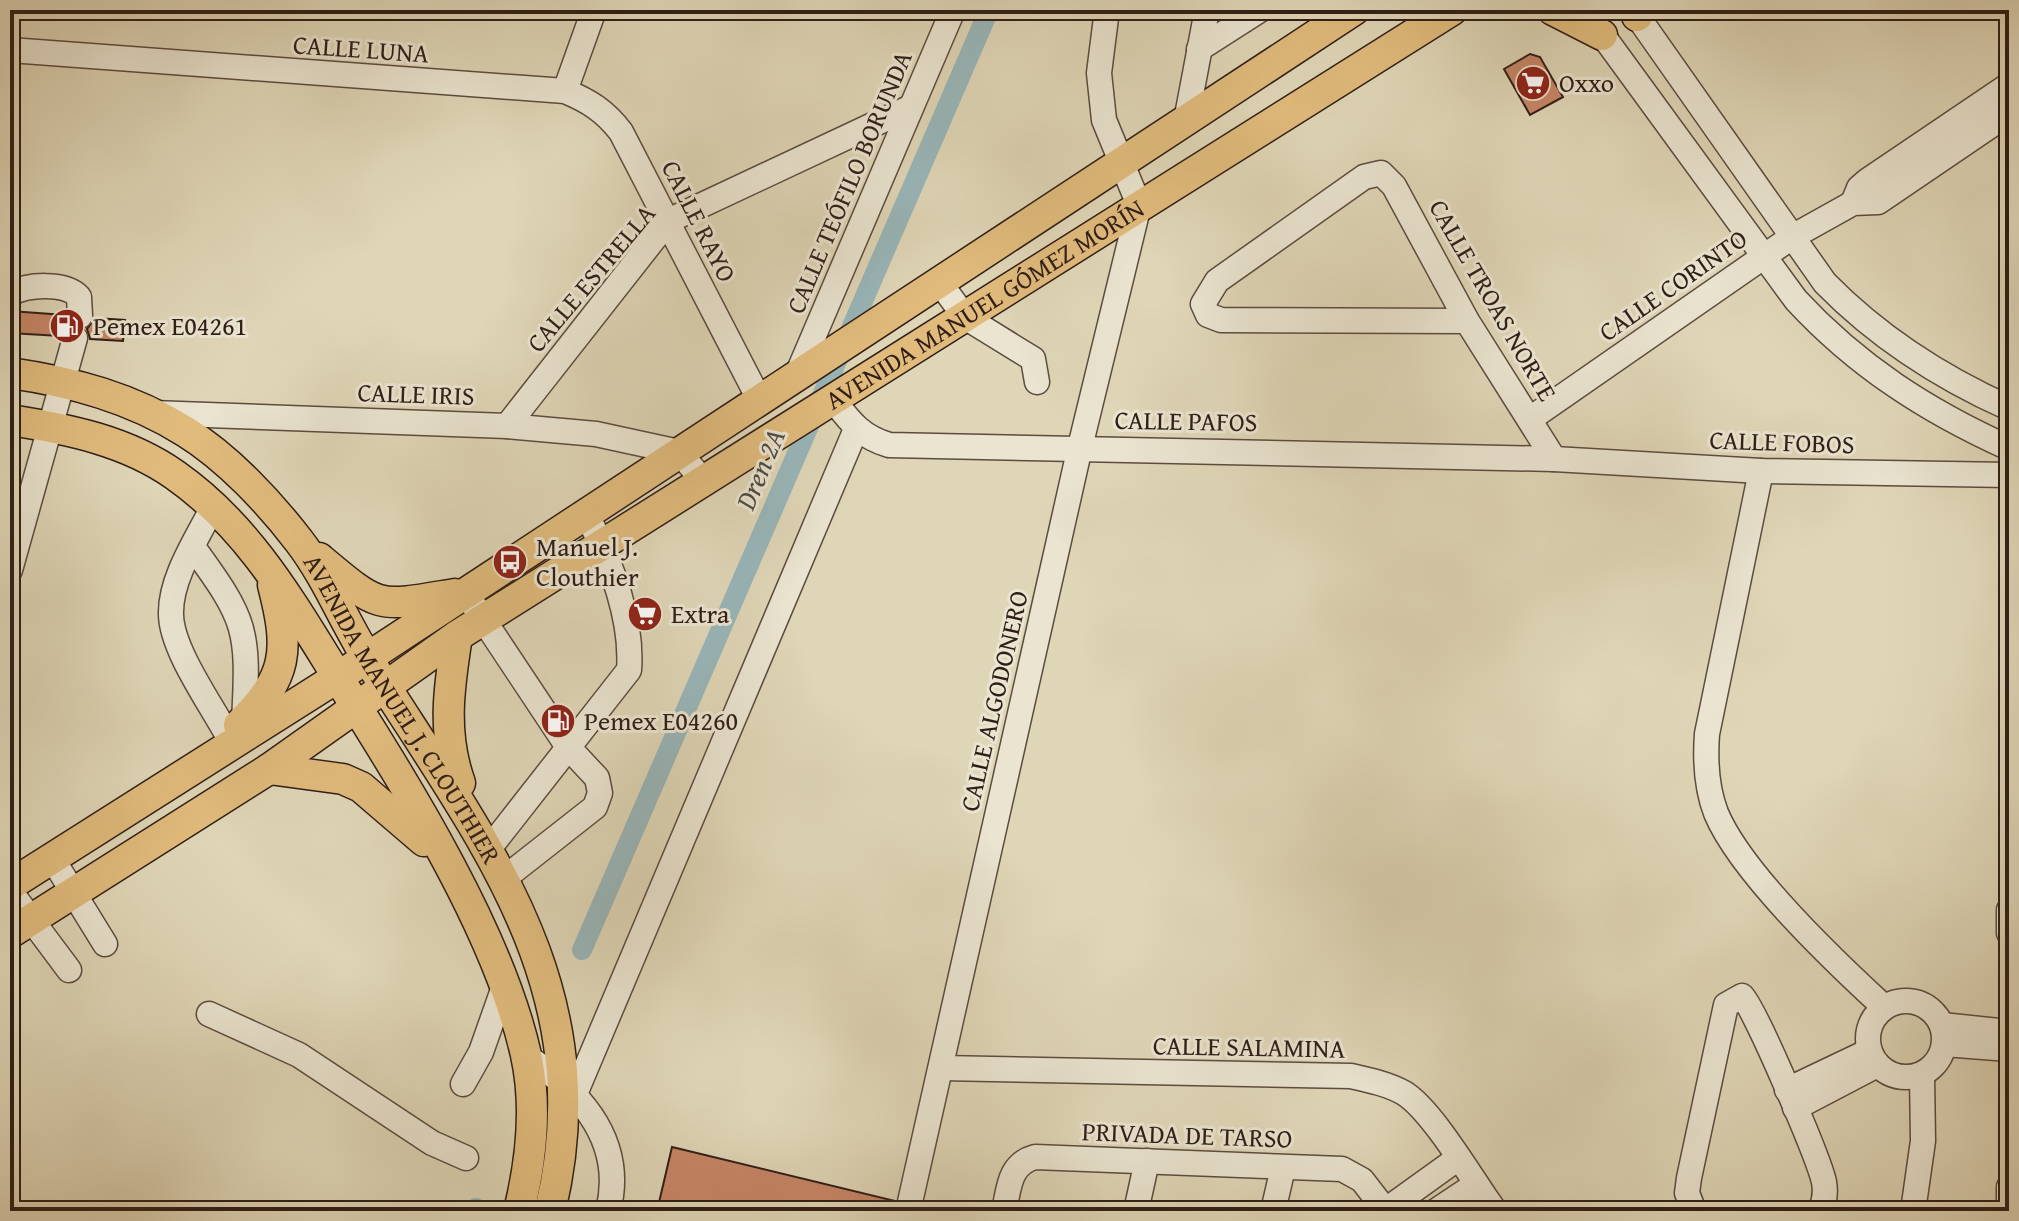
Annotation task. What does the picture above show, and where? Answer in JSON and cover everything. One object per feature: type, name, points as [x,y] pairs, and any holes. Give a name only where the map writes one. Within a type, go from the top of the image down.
[{"type":"main road","name":"AVENIDA MANUEL GÓMEZ MORÍN","points":[[226,738],[338,677],[1354,10]]},
{"type":"main road","name":"AVENIDA MANUEL GÓMEZ MORÍN","points":[[20,926],[269,769],[457,636],[753,453],[1139,205],[1452,10]]},
{"type":"main road","points":[[1553,10],[1607,41]]},
{"type":"main road","name":"AVENIDA MANUEL J. CLOUTHIER","points":[[10,373],[63,381],[111,395],[188,433],[218,457],[300,542],[367,658],[474,822],[536,951],[552,1008],[568,1087],[560,1169],[550,1211]]},
{"type":"main road","name":"AVENIDA MANUEL J. CLOUTHIER","points":[[10,420],[49,426],[131,450],[174,474],[214,505],[268,567],[356,706],[450,871],[505,984],[526,1056],[531,1096],[530,1141],[519,1211]]},
{"type":"main road","points":[[300,542],[361,593],[377,601],[397,604],[465,592]]},
{"type":"main road","points":[[10,888],[226,738],[273,689],[280,670],[280,614],[268,567]]},
{"type":"main road","points":[[457,636],[449,687],[448,735],[453,764],[474,822]]},
{"type":"main road","points":[[269,769],[343,779],[361,787],[422,839],[450,871]]},
{"type":"street","points":[[565,91],[594,10]]},
{"type":"street","name":"CALLE TEÓFILO BORUNDA","points":[[797,375],[953,10]]},
{"type":"street","points":[[1107,10],[1099,73],[1101,100],[1110,141],[1139,205]]},
{"type":"street","points":[[1186,121],[1207,10]]},
{"type":"street","points":[[1199,49],[1260,10]]},
{"type":"street","points":[[1584,10],[1764,257],[1822,328],[1867,367],[1921,405],[2009,448]]},
{"type":"street","points":[[1607,41],[1636,14],[1825,283],[1852,310],[1938,370],[2009,408]]},
{"type":"street","name":"CALLE LUNA","points":[[10,50],[565,91]]},
{"type":"street","name":"CALLE CORINTO","points":[[1530,419],[1792,237],[1853,203],[1878,202],[1967,128],[2009,85]]},
{"type":"street","name":"CALLE RAYO","points":[[565,91],[590,102],[608,115],[621,132],[759,399]]},
{"type":"street","name":"CALLE ESTRELLA","points":[[507,426],[668,221],[911,107]]},
{"type":"street","name":"CALLE CORINTO","points":[[1967,128],[2009,113]]},
{"type":"street","name":"CALLE TROAS NORTE","points":[[1467,321],[1240,320],[1208,315],[1203,304],[1217,281],[1364,177],[1381,173],[1394,186],[1467,321],[1554,459]]},
{"type":"street","name":"CALLE ALGODONERO","points":[[908,1211],[1080,447],[1139,205]]},
{"type":"street","points":[[940,283],[965,317],[1028,354],[1036,365],[1037,382]]},
{"type":"street","points":[[10,294],[27,288],[65,287],[79,297],[77,327],[10,570]]},
{"type":"street","name":"CALLE PAFOS","points":[[826,406],[870,439],[889,445],[1554,459]]},
{"type":"street","name":"CALLE IRIS","points":[[150,413],[507,426],[631,439],[679,452]]},
{"type":"street","points":[[568,1087],[856,429]]},
{"type":"street","points":[[679,452],[705,483]]},
{"type":"street","name":"CALLE FOBOS","points":[[1554,459],[1761,471],[2009,475]]},
{"type":"street","points":[[1761,471],[1707,734],[1709,789],[1716,814],[1750,868],[1884,1007]]},
{"type":"street","points":[[214,505],[177,584],[170,613],[174,634],[226,738]]},
{"type":"street","points":[[488,850],[629,670],[631,645],[603,546],[586,513]]},
{"type":"street","points":[[193,547],[228,595],[243,629],[247,659],[226,738]]},
{"type":"street","points":[[465,592],[568,747],[597,778],[600,793],[595,807],[502,880]]},
{"type":"street","points":[[52,858],[105,944]]},
{"type":"street","points":[[10,888],[20,926],[69,970]]},
{"type":"street","points":[[2009,910],[2009,933]]},
{"type":"street","points":[[463,1084],[481,1052],[505,984]]},
{"type":"street","points":[[1694,1211],[1687,1193],[1689,1178],[1726,1005],[1736,996],[1747,1000],[1823,1179],[1826,1196],[1820,1211]]},
{"type":"street","points":[[1903,1000],[1926,1006],[1943,1034],[1940,1056],[1922,1075],[1898,1077],[1873,1058],[1868,1028],[1884,1007],[1903,1000]]},
{"type":"street","points":[[209,1014],[299,1055],[432,1143],[466,1158]]},
{"type":"street","points":[[1943,1034],[2009,1032]]},
{"type":"street","points":[[1943,1034],[2009,1049]]},
{"type":"street","points":[[526,1056],[568,1087],[595,1119],[605,1145],[612,1194],[608,1211]]},
{"type":"street","points":[[1791,1099],[1873,1058]]},
{"type":"street","name":"CALLE SALAMINA","points":[[941,1068],[1351,1076],[1405,1094],[1422,1109],[1495,1211]]},
{"type":"street","points":[[1913,1211],[1923,1141],[1922,1075]]},
{"type":"street","name":"PRIVADA DE TARSO","points":[[1004,1211],[1012,1173],[1026,1160],[1147,1161],[1353,1173],[1386,1211],[1457,1159]]},
{"type":"street","points":[[1136,1211],[1147,1161]]},
{"type":"street","points":[[1273,1211],[1283,1168]]},
{"type":"street","points":[[1436,1211],[1475,1185]]},
{"type":"street","points":[[2009,1187],[2009,1208]]},
{"type":"building","name":"Oxxo","points":[[1530,54],[1540,57],[1563,97],[1530,115],[1504,69]]},
{"type":"building","points":[[10,311],[65,315],[68,325],[60,336],[10,333]]},
{"type":"building","points":[[95,318],[125,320],[123,341],[90,339],[87,329]]},
{"type":"building","points":[[672,1147],[895,1201],[893,1211],[657,1211]]},
{"type":"waterway","name":"Dren 2A","points":[[582,950],[989,10]]},
{"type":"place","name":"Oxxo","points":[[1533,83]]},
{"type":"place","name":"Pemex E04261","points":[[67,326]]},
{"type":"place","name":"Manuel J. Clouthier","points":[[510,562]]},
{"type":"place","name":"Extra","points":[[645,614]]},
{"type":"place","name":"Pemex E04260","points":[[558,721]]}]
